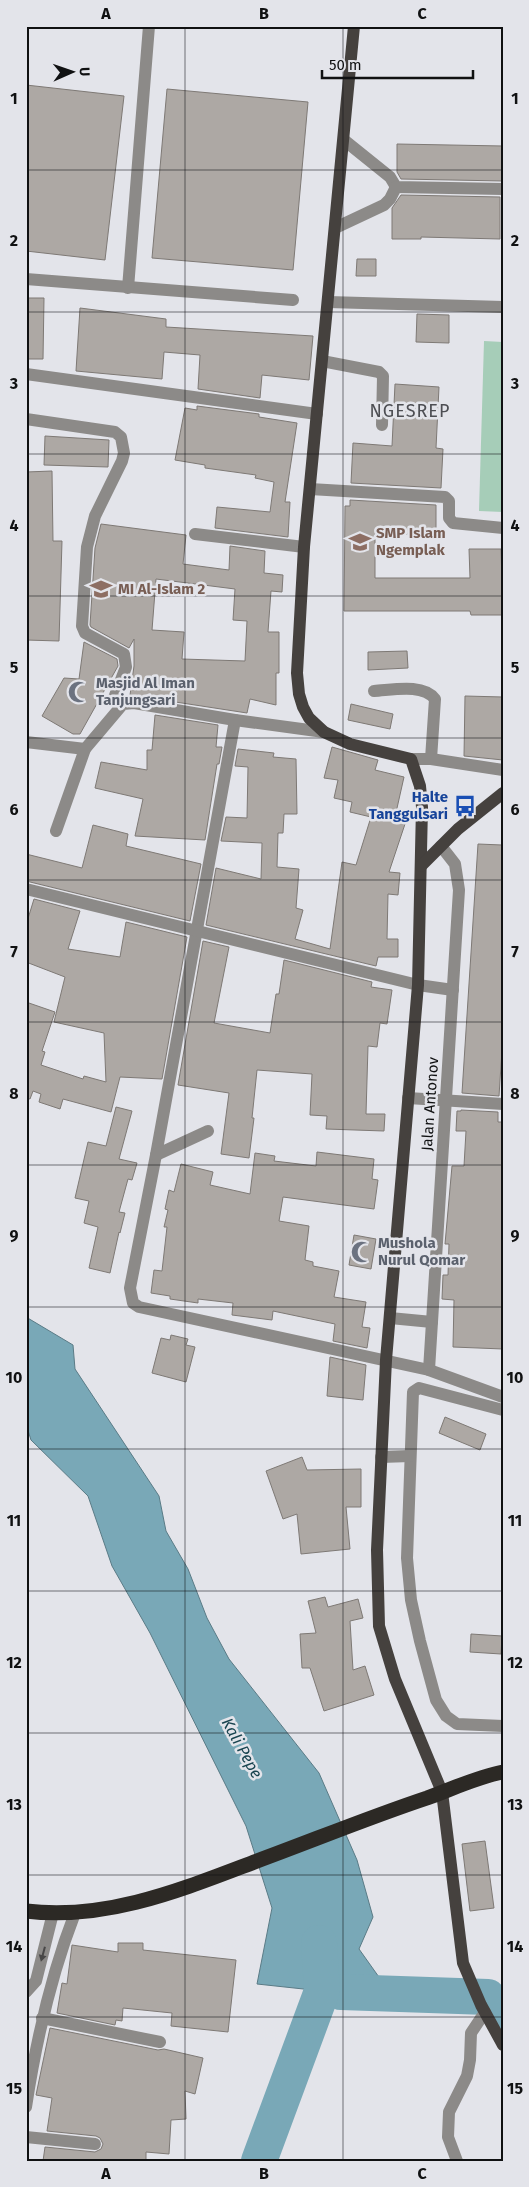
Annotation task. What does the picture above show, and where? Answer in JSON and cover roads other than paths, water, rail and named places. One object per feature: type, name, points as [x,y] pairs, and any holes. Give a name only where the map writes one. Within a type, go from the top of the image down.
[{"type":"highway","points":[[26,1911],[75,1913],[110,1909],[182,1890],[478,1778],[503,1772]]},
{"type":"main road","points":[[354,26],[304,547],[297,673],[298,694],[309,718],[324,732],[350,744],[411,759],[420,786],[422,807],[418,985],[386,1360],[376,1550],[378,1626],[395,1679],[442,1792],[463,1963],[483,2008],[503,2045]]},
{"type":"main road","points":[[421,866],[479,811],[503,793]]},
{"type":"street","points":[[128,288],[148,26]]},
{"type":"street","points":[[344,140],[390,177],[396,187]]},
{"type":"street","points":[[396,187],[503,189]]},
{"type":"street","points":[[335,228],[384,205],[390,199],[396,187]]},
{"type":"street","points":[[26,279],[293,300]]},
{"type":"street","points":[[328,302],[503,307]]},
{"type":"street","points":[[322,361],[379,372],[383,376],[382,425]]},
{"type":"street","points":[[26,374],[317,414]]},
{"type":"street","points":[[26,419],[115,432],[121,437],[124,453],[122,462],[95,516],[87,547],[82,626],[85,633],[124,654],[126,666],[114,698],[119,707]]},
{"type":"street","points":[[310,489],[445,497],[449,501],[449,518],[453,523],[503,528]]},
{"type":"street","points":[[195,534],[304,547]]},
{"type":"street","points":[[374,691],[419,689],[430,693],[435,699],[431,759]]},
{"type":"street","points":[[56,831],[85,749],[123,704],[134,703],[235,720],[324,732]]},
{"type":"street","points":[[235,720],[198,931],[130,1288],[132,1300],[136,1306],[429,1370],[503,1397]]},
{"type":"street","points":[[26,742],[85,749]]},
{"type":"street","points":[[411,759],[431,759],[503,770]]},
{"type":"street","name":"Jalan Antonov","points":[[429,1370],[460,890],[455,864],[441,846]]},
{"type":"street","points":[[26,889],[418,985],[453,990]]},
{"type":"street","points":[[408,1098],[503,1104]]},
{"type":"street","points":[[156,1155],[208,1131]]},
{"type":"street","points":[[390,1318],[432,1322]]},
{"type":"street","points":[[503,1410],[416,1388],[413,1392],[407,1558],[411,1600],[436,1700],[446,1716],[458,1724],[503,1726]]},
{"type":"street","points":[[381,1457],[410,1456]]},
{"type":"street","points":[[26,1992],[36,1981],[53,1913]]},
{"type":"street","points":[[26,2107],[42,2018],[66,1936],[75,1913]]},
{"type":"street","points":[[457,2161],[448,2136],[449,2112],[467,2076],[470,2060],[471,2033],[483,2008]]},
{"type":"street","points":[[42,2018],[160,2042]]},
{"type":"street","points":[[26,2137],[95,2144]]},
{"type":"water","points":[[26,1317],[73,1345],[75,1369],[159,1496],[166,1531],[188,1569],[207,1618],[229,1659],[319,1773],[357,1860],[373,1917],[359,1949],[391,1994],[390,2002],[322,1991],[257,1984],[272,1908],[246,1826],[150,1633],[112,1566],[88,1496],[31,1440],[26,1424]]},
{"type":"waterway","name":"Kali Pepe","points":[[259,2161],[322,1991],[319,1943]]},
{"type":"waterway","points":[[341,1992],[488,1997],[503,2013]]},
{"type":"place","name":"SMP Islam Ngemplak","points":[[360,542]]},
{"type":"place","name":"MI Al-Islam 2","points":[[101,589]]},
{"type":"place","name":"Masjid Al Iman Tanjungsari","points":[[79,692]]},
{"type":"place","name":"Halte Tanggulsari","points":[[465,806]]},
{"type":"place","name":"Mushola Nurul Qomar","points":[[362,1252]]},
{"type":"district","name":"NGESREP","points":[[410,411]]}]
